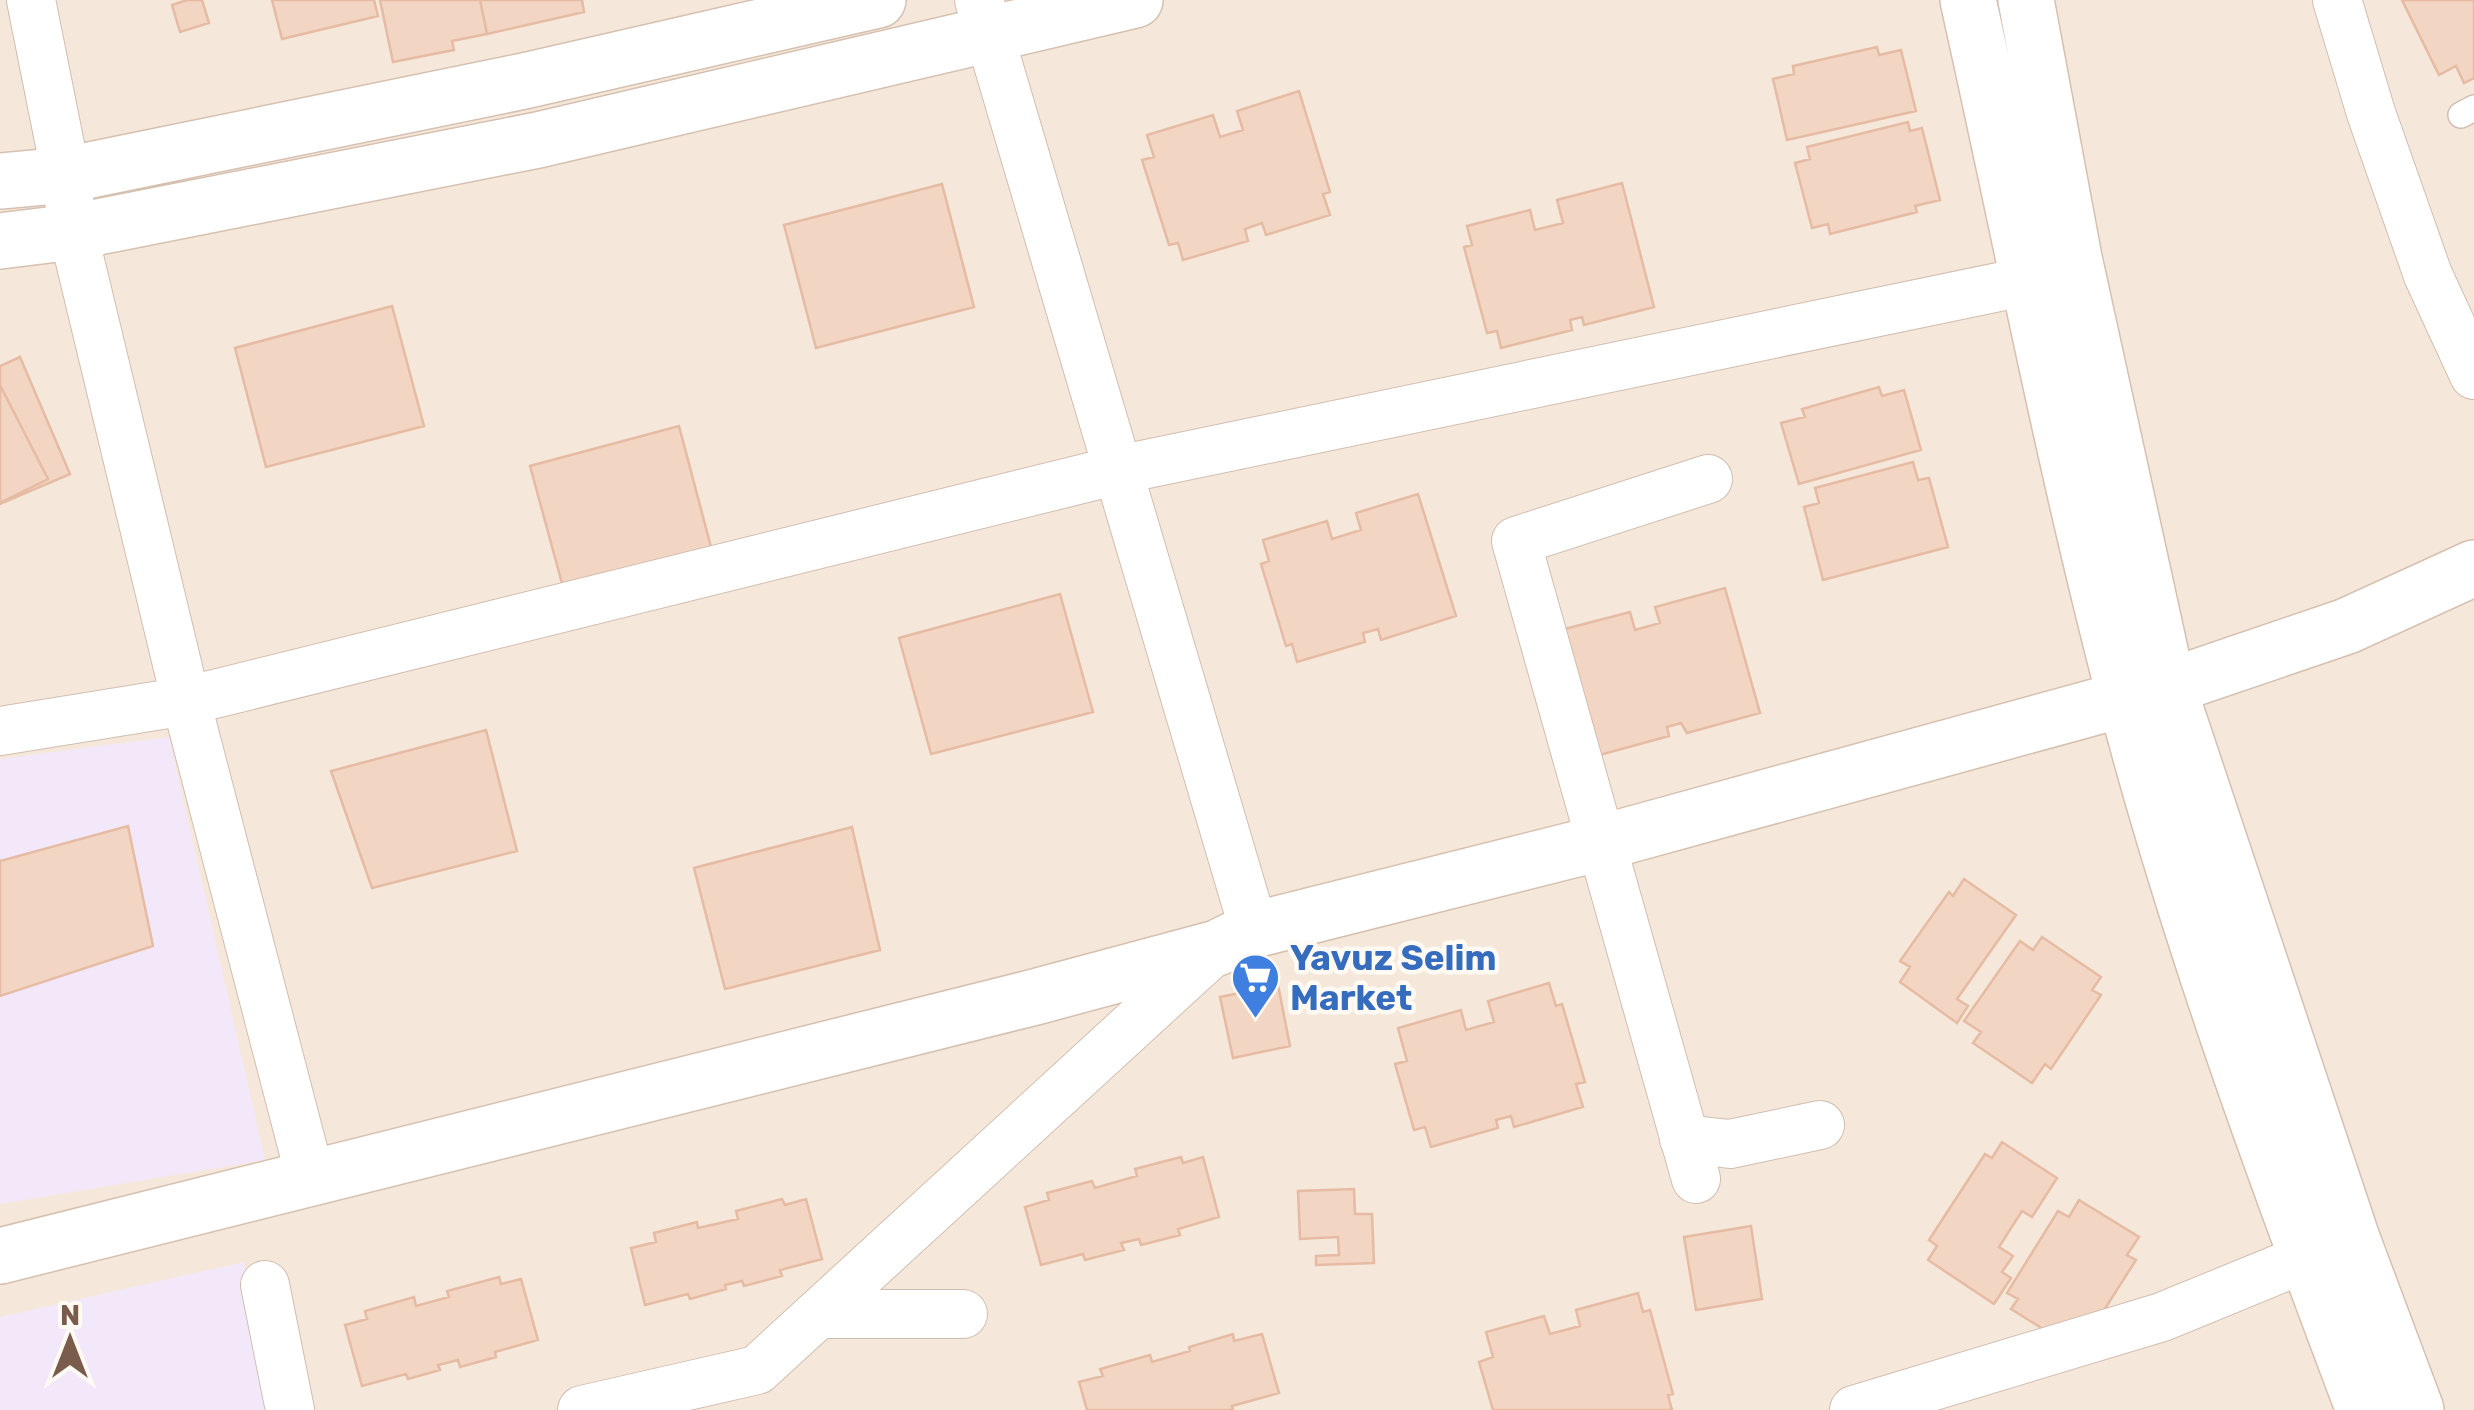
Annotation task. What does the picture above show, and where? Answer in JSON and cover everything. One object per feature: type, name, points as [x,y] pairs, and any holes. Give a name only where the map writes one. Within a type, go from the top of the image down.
[{"type":"street","points":[[32,0],[66,175],[73,232],[186,701],[310,1176]]},
{"type":"street","points":[[0,181],[66,175],[524,82],[878,0]]},
{"type":"street","points":[[0,241],[73,232],[538,140],[984,16],[1135,0]]},
{"type":"street","points":[[1968,0],[2053,276],[2147,693],[2330,1249],[2364,1410]]},
{"type":"street","points":[[2026,0],[2053,276]]},
{"type":"street","points":[[2337,0],[2370,113],[2428,276],[2474,375]]},
{"type":"street","points":[[984,16],[1118,470],[1236,939]]},
{"type":"street","points":[[524,82],[538,140]]},
{"type":"street","points":[[0,731],[186,701],[1118,470],[2053,276]]},
{"type":"street","points":[[1708,479],[1516,541],[1690,1159],[1730,1144],[1820,1124]]},
{"type":"street","points":[[0,1256],[1035,998],[1236,939],[2147,693],[2347,626],[2474,568]]},
{"type":"street","points":[[582,1410],[756,1370],[1236,939]]},
{"type":"street","points":[[1854,1410],[2162,1316],[2330,1249]]},
{"type":"street","points":[[2330,1249],[2416,1410]]},
{"type":"street","points":[[265,1285],[290,1410]]},
{"type":"street","points":[[818,1314],[963,1314]]},
{"type":"shaded area","points":[[0,0],[2474,0],[2474,1410],[0,1410]]},
{"type":"shaded area","points":[[169,737],[265,1160],[0,1204],[0,759]]},
{"type":"shaded area","points":[[244,1262],[273,1410],[0,1410],[0,1317]]},
{"type":"building","points":[[202,0],[209,23],[180,32],[172,5]]},
{"type":"building","points":[[272,0],[374,0],[378,16],[282,39]]},
{"type":"building","points":[[380,0],[480,0],[487,34],[452,41],[454,50],[393,62]]},
{"type":"building","points":[[480,0],[582,0],[584,12],[487,34]]},
{"type":"building","points":[[2402,0],[2474,0],[2474,78],[2464,83],[2456,66],[2439,75]]},
{"type":"building","points":[[1877,47],[1879,55],[1901,50],[1916,111],[1787,140],[1773,79],[1794,74],[1793,66]]},
{"type":"building","points":[[1299,91],[1330,192],[1323,194],[1330,215],[1266,235],[1262,223],[1245,229],[1248,241],[1183,260],[1178,243],[1169,245],[1142,160],[1154,157],[1147,135],[1213,115],[1220,137],[1243,130],[1237,111]]},
{"type":"building","points":[[1908,122],[1910,131],[1922,128],[1940,200],[1915,206],[1917,212],[1830,234],[1828,224],[1812,228],[1795,163],[1810,159],[1807,147]]},
{"type":"building","points":[[1622,183],[1654,307],[1584,325],[1582,317],[1570,320],[1572,330],[1501,348],[1497,331],[1487,333],[1464,247],[1472,245],[1467,226],[1530,210],[1535,230],[1563,223],[1557,200]]},
{"type":"building","points":[[942,184],[974,307],[816,348],[784,225]]},
{"type":"building","points":[[392,306],[424,426],[266,467],[235,348]]},
{"type":"building","points":[[20,357],[70,474],[0,504],[0,366]]},
{"type":"building","points":[[0,385],[48,479],[0,503]]},
{"type":"building","points":[[1879,387],[1882,396],[1904,390],[1921,450],[1799,484],[1781,423],[1805,417],[1802,409]]},
{"type":"building","points":[[679,426],[711,547],[563,587],[530,466]]},
{"type":"building","points":[[1913,462],[1918,480],[1929,478],[1948,547],[1823,580],[1804,507],[1819,503],[1815,488]]},
{"type":"building","points":[[1418,494],[1456,616],[1381,640],[1378,629],[1363,633],[1365,642],[1297,662],[1292,644],[1286,646],[1261,564],[1269,561],[1263,540],[1327,521],[1332,539],[1361,530],[1356,513]]},
{"type":"building","points":[[1725,588],[1760,713],[1687,733],[1681,723],[1667,727],[1669,736],[1596,756],[1565,629],[1630,612],[1635,630],[1660,623],[1655,607]]},
{"type":"building","points":[[1060,594],[1093,712],[931,754],[899,638]]},
{"type":"building","points":[[486,730],[517,851],[372,888],[331,771]]},
{"type":"building","points":[[128,826],[153,946],[0,996],[0,861]]},
{"type":"building","points":[[852,827],[880,950],[725,989],[694,868]]},
{"type":"building","points":[[1964,879],[2016,915],[1957,999],[1968,1006],[1957,1023],[1900,982],[1910,967],[1900,961],[1949,892],[1953,896]]},
{"type":"building","points":[[2042,937],[2101,977],[2092,990],[2101,995],[2051,1069],[2045,1064],[2032,1083],[1973,1043],[1981,1032],[1964,1021],[2020,941],[2033,950]]},
{"type":"building","points":[[1549,983],[1556,1006],[1562,1004],[1585,1082],[1576,1084],[1583,1107],[1514,1127],[1511,1116],[1496,1120],[1498,1128],[1431,1147],[1425,1127],[1414,1130],[1395,1064],[1407,1061],[1398,1028],[1461,1010],[1466,1030],[1494,1022],[1488,1001]]},
{"type":"building","name":"Yavuz Selim Market","points":[[1278,985],[1290,1046],[1233,1058],[1220,997]]},
{"type":"building","points":[[2002,1142],[2057,1178],[2032,1217],[2022,1211],[1999,1247],[2013,1256],[2002,1272],[2011,1278],[1994,1304],[1928,1260],[1937,1246],[1929,1240],[1985,1154],[1992,1158]]},
{"type":"building","points":[[1181,1157],[1183,1163],[1203,1157],[1219,1217],[1178,1229],[1180,1235],[1141,1245],[1139,1239],[1121,1243],[1124,1250],[1085,1260],[1083,1254],[1041,1265],[1025,1207],[1049,1200],[1047,1193],[1092,1181],[1095,1188],[1137,1176],[1135,1169]]},
{"type":"building","points":[[1354,1189],[1355,1214],[1372,1214],[1374,1263],[1316,1265],[1316,1256],[1339,1255],[1338,1237],[1300,1239],[1298,1191]]},
{"type":"building","points":[[782,1199],[785,1205],[806,1199],[822,1259],[780,1270],[782,1276],[744,1286],[742,1281],[690,1299],[688,1294],[645,1305],[631,1248],[656,1242],[654,1233],[697,1222],[698,1228],[738,1219],[736,1211]]},
{"type":"building","points":[[2079,1200],[2139,1237],[2127,1255],[2136,1260],[2092,1329],[2067,1344],[2011,1309],[2018,1299],[2007,1293],[2058,1211],[2069,1217]]},
{"type":"building","points":[[1751,1226],[1762,1299],[1696,1310],[1684,1237]]},
{"type":"building","points":[[499,1277],[501,1284],[521,1279],[538,1340],[460,1367],[458,1360],[408,1379],[406,1374],[362,1386],[345,1325],[367,1319],[365,1311],[414,1297],[416,1306],[449,1297],[447,1291]]},
{"type":"building","points":[[1638,1293],[1643,1312],[1650,1310],[1673,1394],[1668,1395],[1672,1410],[1493,1410],[1479,1362],[1493,1357],[1486,1332],[1544,1316],[1550,1334],[1580,1326],[1576,1310]]},
{"type":"building","points":[[1233,1334],[1234,1341],[1262,1334],[1279,1393],[1232,1406],[1233,1410],[1087,1410],[1079,1382],[1103,1376],[1100,1369],[1150,1355],[1152,1362]]},
{"type":"place","name":"Yavuz Selim Market","points":[[1255,1020]]}]
